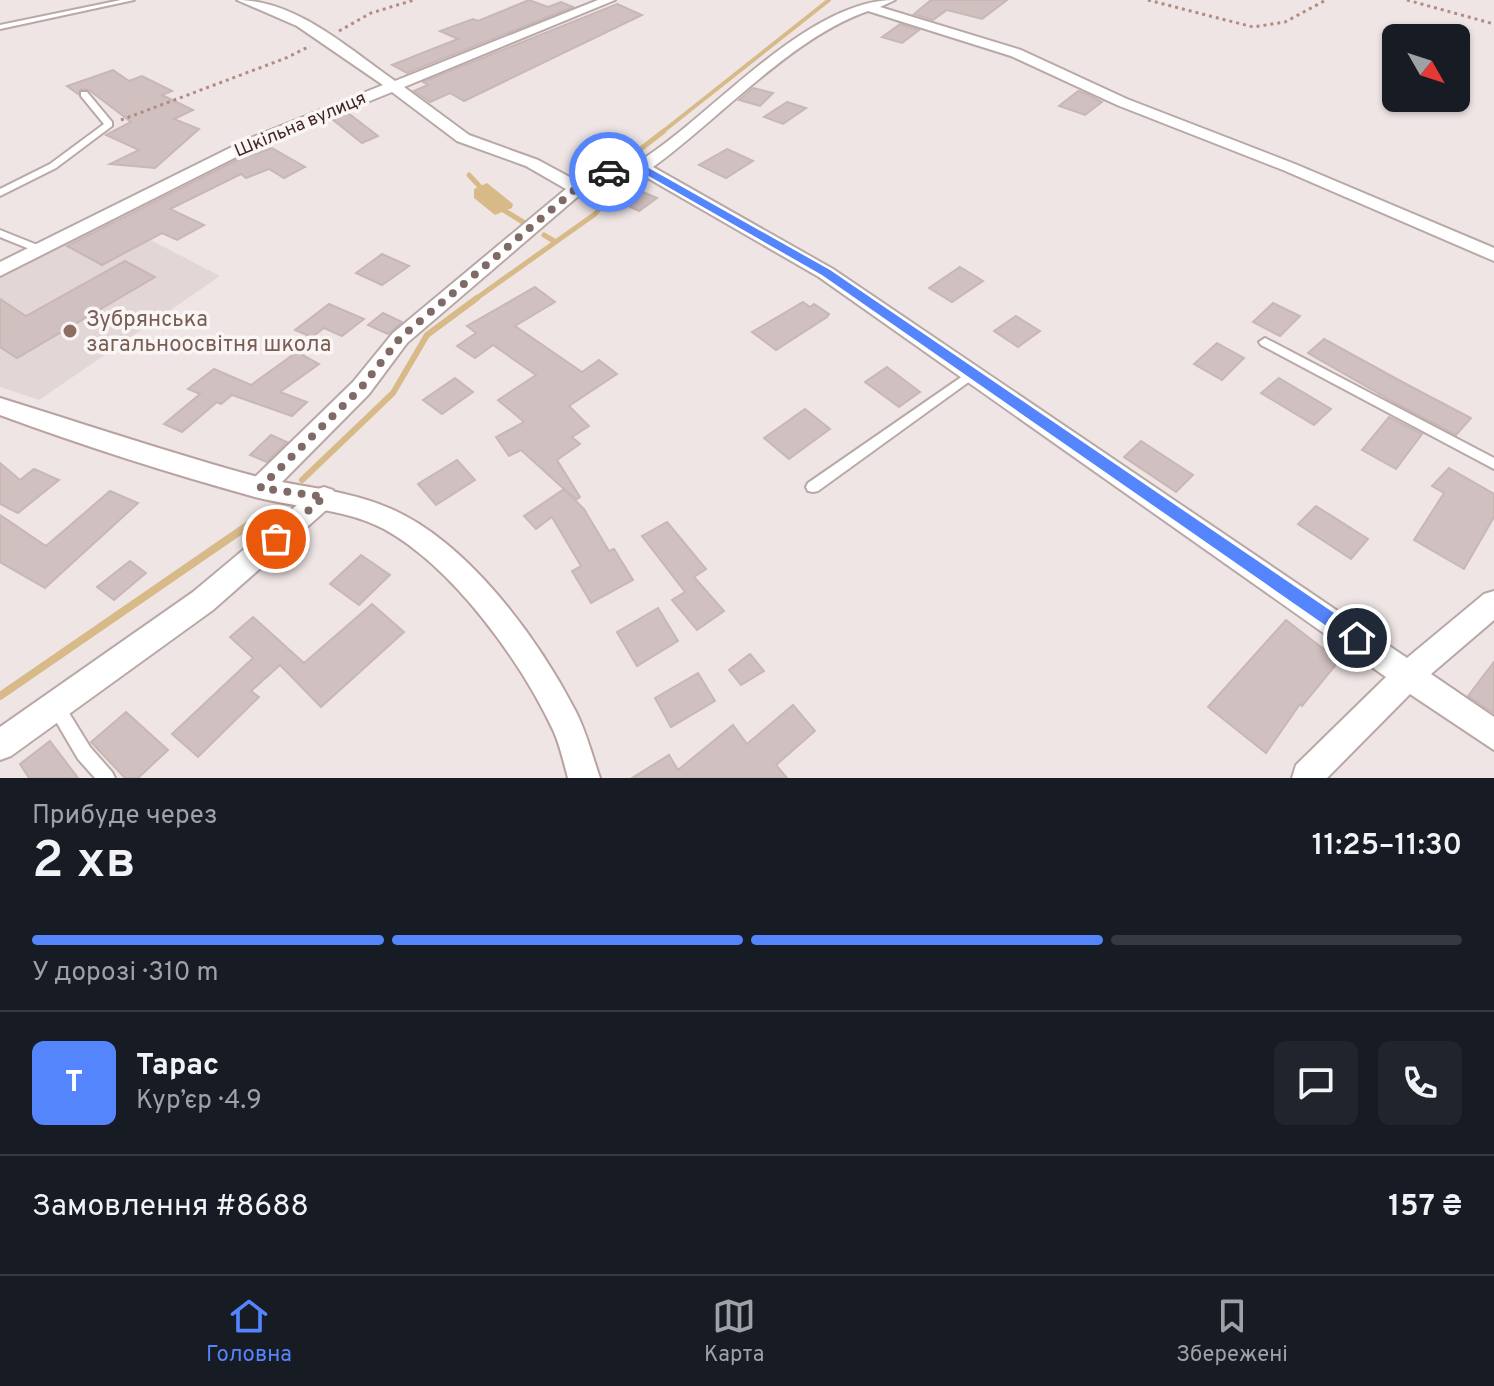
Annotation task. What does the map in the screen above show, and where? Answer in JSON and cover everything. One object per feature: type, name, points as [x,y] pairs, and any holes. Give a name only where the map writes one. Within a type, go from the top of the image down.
[{"type":"street","points":[[243,0],[302,23],[463,138],[532,163],[577,188]]},
{"type":"street","name":"Шкільна вулиця","points":[[0,270],[252,143],[609,0]]},
{"type":"street","points":[[260,488],[361,388],[400,338],[577,188],[606,173],[642,168],[756,77],[833,22],[861,7],[889,0]]},
{"type":"street","points":[[861,7],[1016,53],[1122,102],[1289,167],[1494,255]]},
{"type":"street","points":[[642,168],[826,273],[1494,735]]},
{"type":"street","points":[[0,406],[260,488],[324,497],[394,521],[427,543],[466,581],[537,674],[565,723],[584,778]]},
{"type":"street","points":[[0,745],[203,601],[324,497]]},
{"type":"street","points":[[1307,776],[1409,674],[1494,603]]},
{"type":"lane","points":[[0,27],[131,0]]},
{"type":"lane","points":[[0,193],[53,166],[109,124],[84,94]]},
{"type":"lane","points":[[0,233],[41,250]]},
{"type":"lane","points":[[1265,342],[1494,464]]},
{"type":"lane","points":[[813,487],[973,373]]},
{"type":"lane","points":[[55,706],[84,753],[106,778]]},
{"type":"path","points":[[109,124],[286,58],[371,13],[414,0]]},
{"type":"path","points":[[1148,0],[1253,27],[1285,22],[1326,0]]},
{"type":"path","points":[[1407,0],[1494,24]]},
{"type":"shaded area","points":[[487,183],[513,204],[512,208],[495,215],[474,198],[474,189]]},
{"type":"shaded area","name":"Зубрянська загальноосвітня школа","points":[[108,218],[220,276],[39,400],[0,387],[0,275]]},
{"type":"building","points":[[529,0],[548,7],[561,2],[573,7],[407,73],[392,65],[458,39],[440,31],[473,19],[478,21]]},
{"type":"building","points":[[931,0],[1007,0],[982,19],[947,10],[933,20],[914,14]]},
{"type":"building","points":[[617,4],[642,15],[464,101],[450,93],[430,102],[414,91],[428,85],[423,82]]},
{"type":"building","points":[[900,24],[919,30],[902,43],[882,37]]},
{"type":"building","points":[[113,70],[129,81],[142,76],[172,91],[162,95],[193,110],[174,119],[199,129],[155,168],[110,164],[139,150],[106,135],[131,122],[89,90],[81,89],[78,94],[67,86]]},
{"type":"building","points":[[753,88],[773,93],[760,106],[739,100]]},
{"type":"building","points":[[1078,91],[1102,102],[1085,115],[1059,106]]},
{"type":"building","points":[[787,102],[806,108],[783,124],[764,117]]},
{"type":"building","points":[[348,113],[378,136],[362,143],[332,119]]},
{"type":"building","points":[[272,148],[305,167],[284,178],[269,169],[246,178],[241,174],[170,209],[204,225],[177,240],[162,233],[102,265],[67,246],[237,160]]},
{"type":"building","points":[[727,149],[753,161],[726,178],[699,165]]},
{"type":"building","points":[[636,189],[657,198],[639,211],[618,201]]},
{"type":"building","points":[[382,254],[409,266],[382,285],[356,273]]},
{"type":"building","points":[[125,261],[155,277],[17,358],[0,347],[0,299],[26,316]]},
{"type":"building","points":[[960,267],[983,281],[952,302],[929,288]]},
{"type":"building","points":[[535,287],[555,302],[515,326],[582,372],[599,360],[617,374],[569,406],[589,426],[572,437],[580,444],[557,460],[580,497],[576,500],[521,450],[509,456],[496,437],[524,422],[498,400],[536,375],[493,345],[475,358],[457,346],[476,333],[467,326]]},
{"type":"building","points":[[803,302],[810,307],[814,304],[829,314],[776,350],[752,332]]},
{"type":"building","points":[[1273,303],[1300,316],[1280,336],[1253,322]]},
{"type":"building","points":[[329,304],[364,319],[342,336],[324,328],[312,337],[295,330]]},
{"type":"building","points":[[383,313],[402,322],[388,334],[368,325]]},
{"type":"building","points":[[1016,316],[1040,331],[1018,347],[994,331]]},
{"type":"building","points":[[1324,339],[1471,418],[1456,435],[1399,405],[1308,353]]},
{"type":"building","points":[[1217,343],[1244,358],[1222,380],[1194,364]]},
{"type":"building","points":[[297,352],[319,364],[280,392],[307,402],[292,416],[232,395],[221,404],[217,402],[182,432],[164,424],[200,394],[188,389],[214,369],[251,385]]},
{"type":"building","points":[[887,367],[920,392],[899,407],[865,382]]},
{"type":"building","points":[[455,378],[473,392],[442,414],[423,400]]},
{"type":"building","points":[[1279,378],[1331,409],[1314,425],[1261,393]]},
{"type":"building","points":[[805,409],[830,429],[789,459],[764,438]]},
{"type":"building","points":[[1389,417],[1422,434],[1396,469],[1362,450]]},
{"type":"building","points":[[271,435],[287,442],[267,462],[250,455]]},
{"type":"building","points":[[1141,441],[1193,475],[1176,492],[1124,457]]},
{"type":"building","points":[[457,460],[475,480],[436,505],[418,484]]},
{"type":"building","points":[[0,463],[20,480],[34,469],[59,480],[18,513],[0,504]]},
{"type":"building","points":[[1449,468],[1494,494],[1494,517],[1464,569],[1414,540],[1444,493],[1432,486]]},
{"type":"building","points":[[564,489],[584,509],[609,551],[614,549],[633,580],[591,603],[572,571],[581,566],[552,517],[536,529],[524,516]]},
{"type":"building","points":[[110,491],[138,503],[45,588],[0,562],[0,515],[46,546]]},
{"type":"building","points":[[1316,506],[1368,539],[1351,559],[1298,524]]},
{"type":"building","points":[[667,522],[706,569],[694,577],[724,611],[697,630],[672,600],[685,592],[642,536]]},
{"type":"building","points":[[361,555],[390,575],[359,605],[330,584]]},
{"type":"building","points":[[130,561],[146,573],[114,600],[97,587]]},
{"type":"building","points":[[372,604],[404,632],[321,707],[280,665],[251,691],[259,697],[198,757],[172,734],[253,658],[230,637],[253,617],[304,663]]},
{"type":"building","points":[[658,608],[678,641],[637,666],[617,632]]},
{"type":"building","points":[[1286,620],[1339,661],[1302,706],[1300,704],[1266,753],[1208,707]]},
{"type":"building","points":[[750,654],[764,671],[741,685],[729,670]]},
{"type":"building","points":[[1494,662],[1494,713],[1468,696]]},
{"type":"building","points":[[698,673],[715,701],[671,727],[655,698]]},
{"type":"building","points":[[793,705],[815,731],[776,765],[787,778],[632,778],[669,755],[678,770],[733,725],[747,744]]},
{"type":"building","points":[[126,712],[168,750],[138,778],[125,778],[91,742]]},
{"type":"building","points":[[50,741],[78,778],[29,778],[20,764]]},
{"type":"waterway","points":[[661,133],[829,0]]},
{"type":"waterway","points":[[625,161],[664,131]]},
{"type":"waterway","points":[[469,175],[483,190]]},
{"type":"waterway","points":[[474,300],[595,214],[622,175]]},
{"type":"waterway","points":[[502,209],[523,222]]},
{"type":"waterway","points":[[544,235],[554,241]]},
{"type":"waterway","points":[[302,480],[393,393],[427,335],[477,298]]},
{"type":"waterway","points":[[0,696],[269,511]]},
{"type":"way so far","points":[[276,539],[324,497],[260,488],[361,388],[400,338],[577,188],[609,172]]},
{"type":"place","name":"Зубрянська загальноосвітня школа","points":[[70,331]]},
{"type":"route","points":[[609,172],[642,168],[826,273],[1357,638]]}]
